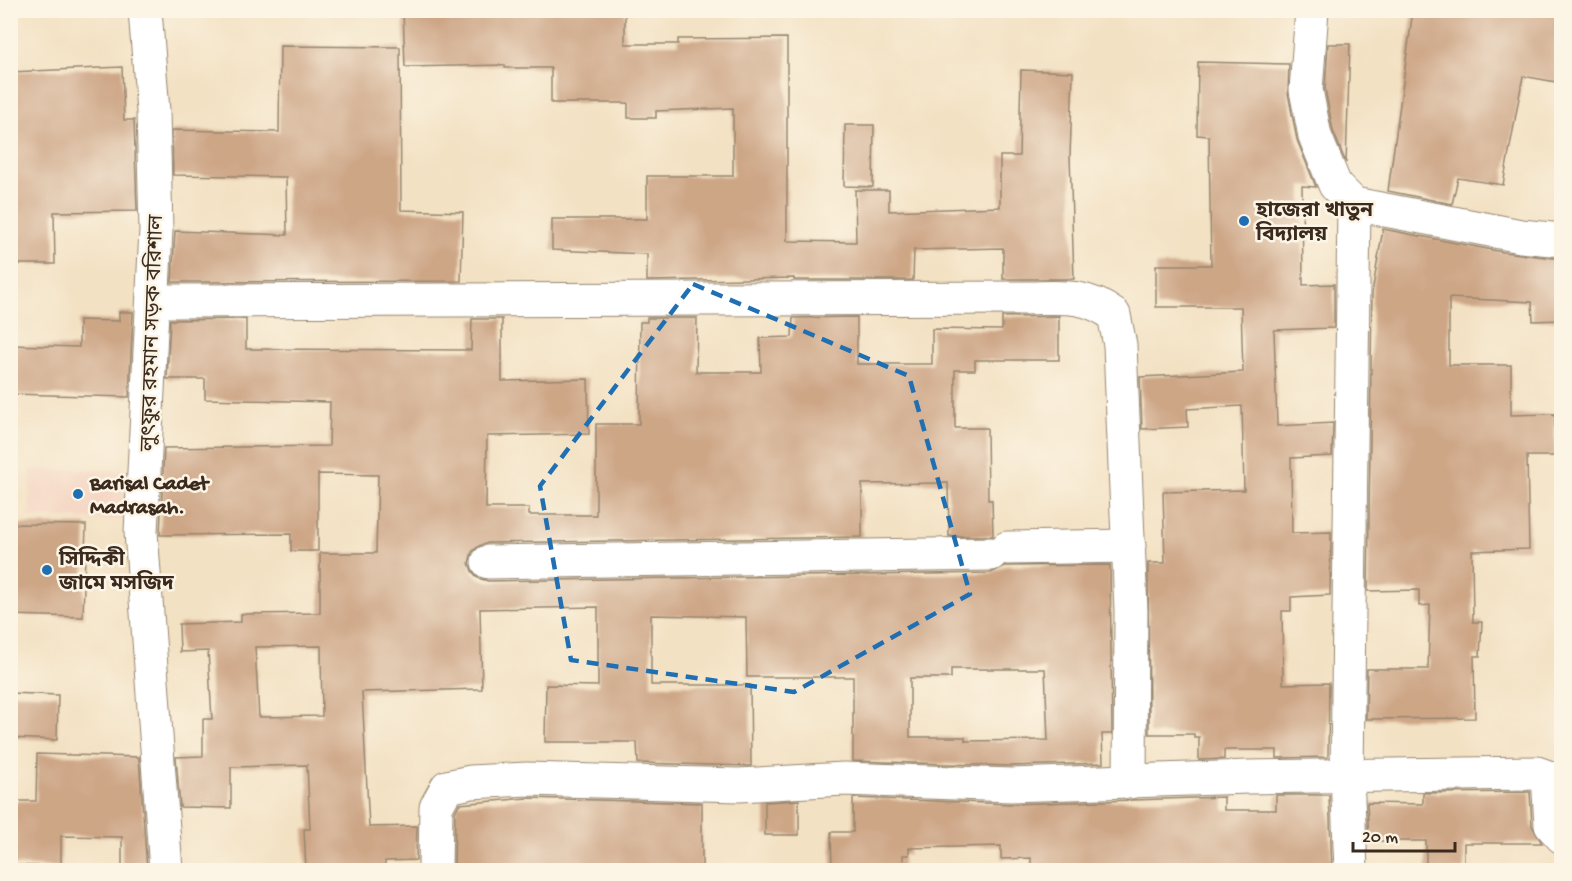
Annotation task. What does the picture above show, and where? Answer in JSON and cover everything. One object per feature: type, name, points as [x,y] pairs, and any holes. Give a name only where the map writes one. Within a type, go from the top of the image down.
[{"type":"street","name":"লুৎফুর রহমান সড়ক বরিশাল","points":[[145,10],[153,111],[156,230],[155,302],[141,532],[166,870]]},
{"type":"street","points":[[1312,10],[1306,90],[1315,136],[1335,185],[1354,204],[1521,236],[1562,240]]},
{"type":"street","points":[[1352,870],[1347,775],[1354,204]]},
{"type":"street","points":[[155,302],[1022,297],[1080,299],[1096,302],[1114,315],[1120,345],[1129,546],[1130,782]]},
{"type":"street","points":[[488,562],[1129,546]]},
{"type":"street","points":[[435,870],[436,807],[447,787],[471,782],[527,779],[739,785],[844,779],[1011,784],[1347,775],[1537,773],[1548,777],[1551,825],[1562,837]]},
{"type":"highlighted area","points":[[693,284],[909,376],[970,594],[794,692],[571,660],[540,486]]},
{"type":"shaded area","name":"Barisal Cadet Madrasah.","points":[[30,469],[128,471],[126,520],[29,517]]},
{"type":"building","points":[[403,10],[625,10],[625,44],[678,44],[678,39],[787,38],[787,241],[856,242],[855,190],[889,190],[889,211],[1000,207],[1000,156],[1019,156],[1021,70],[1073,72],[1070,156],[1074,279],[1003,279],[1003,248],[914,250],[913,280],[794,280],[794,278],[647,281],[647,254],[552,250],[552,219],[647,219],[647,176],[733,176],[733,108],[656,111],[656,118],[628,118],[628,103],[551,103],[551,68],[505,68],[505,65],[405,67]]},
{"type":"building","points":[[1413,10],[1562,10],[1562,83],[1523,76],[1503,185],[1458,178],[1452,204],[1388,191]]},
{"type":"building","points":[[1328,44],[1350,44],[1346,163],[1333,131],[1325,89]]},
{"type":"building","points":[[280,46],[400,47],[401,210],[463,212],[461,281],[172,282],[175,231],[287,235],[286,177],[173,175],[172,130],[279,132]]},
{"type":"building","points":[[1198,62],[1289,64],[1288,93],[1297,140],[1316,187],[1302,186],[1303,285],[1334,284],[1334,328],[1274,330],[1277,426],[1333,423],[1332,456],[1291,458],[1292,533],[1331,532],[1330,595],[1291,597],[1291,611],[1282,611],[1283,684],[1329,683],[1328,757],[1277,758],[1277,750],[1224,750],[1224,759],[1199,760],[1199,737],[1194,737],[1194,734],[1149,734],[1148,563],[1165,563],[1163,492],[1244,490],[1242,406],[1187,409],[1188,427],[1142,429],[1140,377],[1243,372],[1241,307],[1156,307],[1156,265],[1211,265],[1209,136],[1197,135]]},
{"type":"building","points":[[122,67],[124,120],[134,120],[137,211],[54,212],[55,264],[14,264],[14,215],[10,215],[10,72]]},
{"type":"building","points":[[845,125],[874,125],[873,187],[844,186]]},
{"type":"building","points":[[1383,229],[1503,252],[1562,259],[1562,320],[1533,321],[1532,302],[1449,298],[1449,365],[1511,365],[1511,415],[1555,414],[1555,456],[1527,456],[1529,549],[1472,551],[1473,622],[1482,622],[1480,656],[1474,656],[1475,718],[1366,719],[1367,669],[1428,669],[1430,605],[1419,606],[1419,590],[1368,591],[1372,293]]},
{"type":"building","points":[[119,312],[133,312],[129,397],[10,394],[10,345],[79,347],[79,320],[119,321]]},
{"type":"building","points":[[1059,316],[1059,360],[975,360],[975,370],[955,370],[955,428],[987,428],[988,500],[992,500],[993,536],[949,536],[948,483],[862,484],[862,537],[488,543],[472,552],[469,563],[478,578],[488,581],[991,573],[1005,566],[1110,565],[1112,734],[1102,734],[1103,763],[1011,766],[853,761],[853,677],[747,677],[746,617],[651,615],[651,685],[750,685],[751,766],[638,763],[637,742],[545,742],[546,685],[598,686],[598,607],[480,609],[482,689],[362,692],[369,827],[417,826],[416,860],[385,861],[385,870],[306,870],[304,829],[310,829],[307,765],[231,767],[231,808],[180,807],[176,757],[203,756],[203,719],[212,719],[208,651],[180,652],[179,624],[241,622],[241,614],[320,613],[320,553],[376,553],[378,475],[318,474],[318,551],[291,551],[291,534],[160,535],[164,448],[329,446],[330,402],[205,399],[205,379],[167,379],[170,320],[246,319],[246,349],[471,350],[472,319],[502,319],[502,381],[588,379],[589,434],[487,436],[486,508],[529,508],[529,515],[596,515],[596,424],[639,424],[640,322],[647,322],[647,318],[697,318],[696,372],[761,372],[760,338],[792,337],[793,318],[857,317],[857,364],[932,364],[932,329],[1002,330],[1002,317]],"holes":[[[321,646],[322,716],[259,717],[255,647]],[[951,669],[1045,669],[1048,740],[965,741],[965,737],[910,737],[910,678],[951,678]]]},
{"type":"building","name":"সিদ্দিকী জামে মসজিদ","points":[[10,524],[86,525],[83,617],[10,615]]},
{"type":"building","points":[[10,693],[58,695],[57,740],[10,738]]},
{"type":"building","points":[[37,754],[139,757],[147,870],[122,870],[122,837],[61,836],[61,867],[10,865],[10,801],[36,801]]},
{"type":"building","points":[[1530,792],[1532,826],[1542,843],[1464,843],[1464,870],[1426,870],[1426,841],[1369,841],[1367,803],[1423,804],[1423,793]]},
{"type":"building","points":[[1276,795],[1329,795],[1332,870],[1031,870],[1031,858],[1001,859],[1001,846],[909,848],[909,855],[903,855],[903,870],[832,870],[831,832],[853,832],[853,798],[1012,804],[1224,797],[1224,810],[1276,810]]},
{"type":"building","points":[[527,798],[702,803],[702,870],[454,870],[455,812],[459,804]]},
{"type":"building","points":[[799,800],[799,835],[765,835],[765,802]]},
{"type":"place","name":"হাজেরা খাতুন বিদ্যালয়","points":[[1244,221]]},
{"type":"place","name":"Barisal Cadet Madrasah.","points":[[78,494]]},
{"type":"place","name":"সিদ্দিকী জামে মসজিদ","points":[[47,570]]}]
